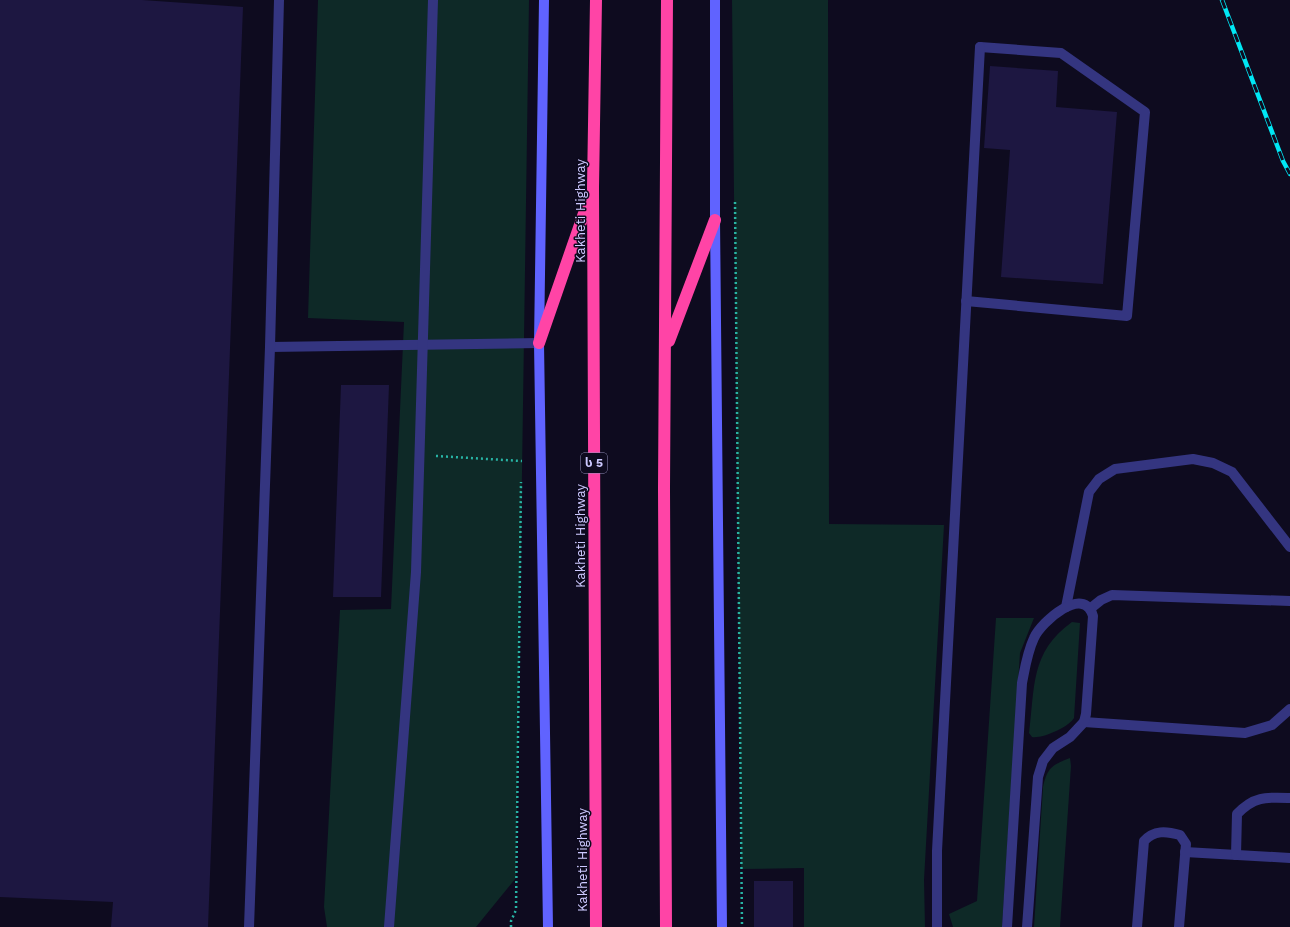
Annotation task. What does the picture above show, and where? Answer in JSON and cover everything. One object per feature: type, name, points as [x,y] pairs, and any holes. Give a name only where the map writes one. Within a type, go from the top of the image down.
[{"type":"highway","name":"Kakheti Highway","points":[[596,0],[593,187],[596,927]]},
{"type":"highway","points":[[666,927],[664,489],[667,0]]},
{"type":"highway","points":[[539,343],[593,187]]},
{"type":"highway","points":[[666,348],[715,220]]},
{"type":"street","points":[[249,927],[270,347],[279,0]]},
{"type":"street","points":[[389,927],[416,572],[424,345],[433,0]]},
{"type":"street","points":[[544,0],[539,343],[548,927]]},
{"type":"street","points":[[715,0],[715,220],[722,927]]},
{"type":"street","points":[[937,927],[937,851],[966,301],[980,47],[1061,53],[1145,112],[1127,316],[966,301]]},
{"type":"street","points":[[270,347],[539,343]]},
{"type":"street","points":[[1066,607],[1089,492],[1099,479],[1115,469],[1193,459],[1213,463],[1232,472],[1290,547]]},
{"type":"street","points":[[1091,608],[1101,600],[1112,595],[1290,601]]},
{"type":"street","points":[[1007,927],[1022,683],[1028,653],[1034,636],[1045,624],[1066,607],[1079,603],[1086,604],[1091,608],[1093,616],[1086,714],[1084,722],[1070,737],[1053,748],[1043,761],[1038,777],[1027,927]]},
{"type":"street","points":[[1084,722],[1245,734],[1272,725],[1290,709]]},
{"type":"street","points":[[1236,855],[1237,814],[1247,804],[1265,796],[1290,798]]},
{"type":"street","points":[[1137,927],[1144,841],[1150,834],[1161,832],[1180,835],[1186,844],[1179,927]]},
{"type":"street","points":[[1185,852],[1290,858]]},
{"type":"path","points":[[735,199],[742,927]]},
{"type":"path","points":[[420,455],[522,461]]},
{"type":"path","points":[[511,927],[511,921],[516,910]]},
{"type":"green space","points":[[318,0],[529,0],[516,878],[476,927],[327,927],[324,907],[340,610],[391,609],[404,322],[308,318]]},
{"type":"green space","points":[[732,0],[828,0],[829,524],[944,525],[924,880],[925,927],[804,927],[804,868],[741,869]]},
{"type":"green space","points":[[996,618],[1034,618],[1020,653],[1002,927],[953,927],[949,914],[977,901]]},
{"type":"green space","points":[[1072,622],[1080,623],[1074,718],[1067,725],[1055,732],[1032,737],[1029,733],[1032,700],[1037,672],[1048,646],[1058,633]]},
{"type":"green space","points":[[1070,758],[1071,766],[1060,927],[1034,927],[1043,787],[1046,775],[1051,768]]},
{"type":"building","points":[[0,0],[142,0],[243,7],[208,927],[111,927],[113,902],[0,897]]},
{"type":"building","points":[[990,66],[1058,71],[1056,107],[1117,112],[1103,284],[1001,277],[1010,150],[984,148]]},
{"type":"building","points":[[341,385],[389,385],[381,597],[333,597]]},
{"type":"building","points":[[754,881],[793,881],[793,927],[754,927]]},
{"type":"railway","points":[[1222,0],[1283,161],[1290,174]]}]
